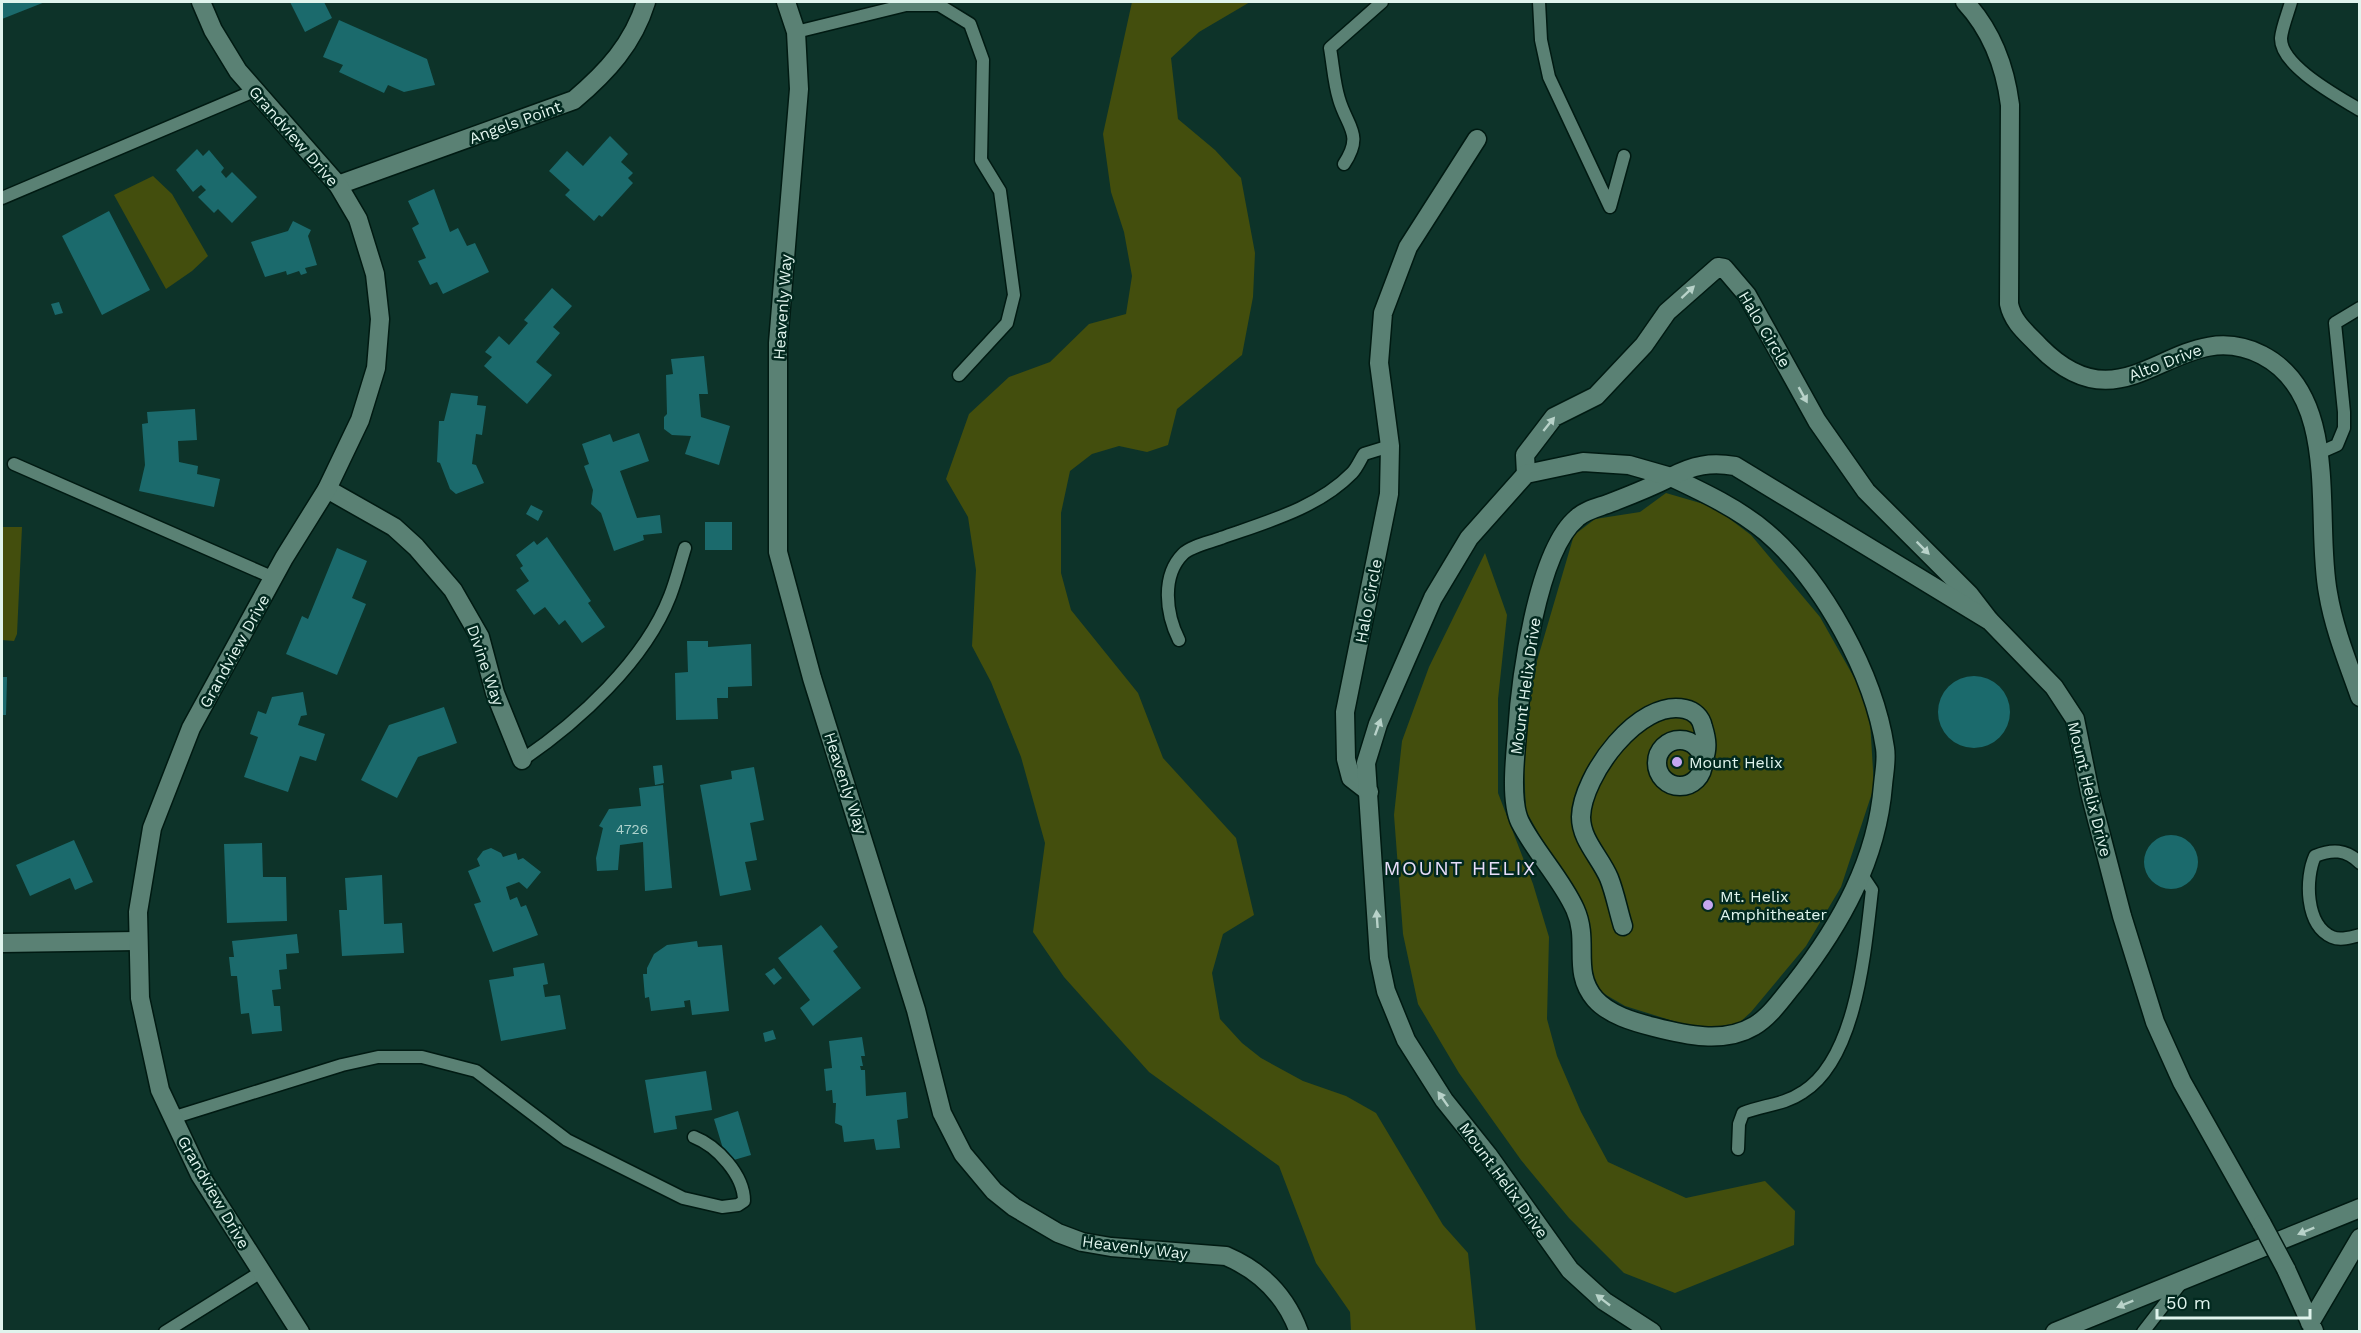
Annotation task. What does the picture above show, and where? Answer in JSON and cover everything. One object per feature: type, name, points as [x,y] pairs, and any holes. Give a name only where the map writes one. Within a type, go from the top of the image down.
[{"type":"street","name":"Grandview Drive","points":[[201,2],[225,51],[254,91],[338,185],[358,219],[375,274],[380,330],[376,368],[369,394],[327,489],[274,578],[191,728],[152,828],[138,912],[140,998],[160,1090],[200,1175],[300,1332]]},
{"type":"street","name":"Angels Point","points":[[338,185],[574,100],[602,77],[621,53],[646,2]]},
{"type":"street","name":"Heavenly Way","points":[[786,2],[796,32],[799,89],[778,343],[778,552],[812,678],[910,989],[942,1113],[951,1134],[977,1172],[994,1191],[1035,1222],[1082,1242],[1226,1256],[1256,1272],[1268,1282],[1289,1308],[1299,1332]]},
{"type":"street","name":"Alto Drive","points":[[1965,2],[1993,43],[2007,83],[2010,105],[2008,304],[2012,318],[2054,360],[2069,370],[2101,379],[2134,376],[2176,355],[2203,347],[2231,346],[2260,354],[2273,361],[2296,382],[2312,417],[2319,453],[2328,592],[2341,647],[2360,697]]},
{"type":"street","name":"Halo Circle","points":[[1369,792],[1351,778],[1346,759],[1345,712],[1389,494],[1390,446],[1379,363],[1383,313],[1408,247],[1477,139]]},
{"type":"street","name":"Halo Circle","points":[[1526,474],[1525,455],[1554,417],[1596,396],[1644,345],[1668,312],[1718,267],[1724,268],[1747,295],[1817,421],[1866,491],[1969,594],[1990,621]]},
{"type":"street","name":"Mount Helix Drive","points":[[1652,1332],[1604,1301],[1570,1270],[1488,1155],[1444,1100],[1406,1040],[1386,991],[1380,958],[1366,763],[1378,724],[1433,598],[1469,538],[1526,474],[1583,462],[1629,465],[1671,477],[1712,498],[1766,532],[1799,568],[1842,628],[1875,702],[1886,753],[1880,819],[1862,876],[1853,896],[1805,969],[1774,1008],[1754,1026],[1727,1035],[1701,1037],[1628,1020],[1598,1003],[1585,985],[1581,967],[1584,946],[1576,910],[1518,819],[1514,767],[1518,722],[1534,617],[1554,549],[1564,531],[1580,515],[1649,488],[1671,477],[1689,467],[1716,463],[1736,465],[1990,621],[2054,687],[2075,719],[2090,793],[2119,904],[2155,1022],[2182,1082],[2286,1269],[2312,1327]]},
{"type":"street","name":"Divine Way","points":[[327,489],[394,527],[416,547],[453,590],[480,637],[495,693],[522,760]]},
{"type":"street","points":[[1623,926],[1608,876],[1583,833],[1582,806],[1589,784],[1621,738],[1636,723],[1659,709],[1678,707],[1693,711],[1702,723],[1707,740],[1703,762]]},
{"type":"street","points":[[2,943],[137,941]]},
{"type":"street","points":[[2055,1332],[2360,1208]]},
{"type":"street","points":[[2312,1327],[2360,1238]]},
{"type":"lane","points":[[1344,164],[1353,150],[1353,127],[1339,100],[1329,48],[1382,2]]},
{"type":"lane","points":[[1539,2],[1541,40],[1549,77],[1610,207],[1624,156]]},
{"type":"lane","points":[[2291,2],[2281,39],[2286,54],[2312,80],[2360,110]]},
{"type":"lane","points":[[796,32],[906,5],[939,6],[970,24],[984,60],[981,159],[1000,191],[1014,295],[1006,323],[959,375]]},
{"type":"lane","points":[[2,198],[254,91]]},
{"type":"lane","points":[[2319,453],[2337,445],[2344,428],[2335,323],[2360,308]]},
{"type":"lane","points":[[1179,640],[1168,612],[1168,592],[1171,573],[1184,552],[1283,515],[1330,492],[1355,471],[1364,454],[1390,446]]},
{"type":"lane","points":[[14,464],[274,578]]},
{"type":"lane","points":[[522,760],[557,736],[595,702],[648,638],[669,598],[685,548]]},
{"type":"lane","points":[[2360,863],[2351,855],[2327,851],[2315,856],[2308,870],[2310,906],[2324,932],[2333,938],[2344,939],[2360,935]]},
{"type":"lane","points":[[1738,1149],[1739,1124],[1743,1113],[1782,1103],[1805,1091],[1823,1076],[1837,1056],[1852,1008],[1866,937],[1872,890],[1862,876]]},
{"type":"lane","points":[[172,1118],[342,1065],[378,1057],[422,1057],[476,1071],[567,1140],[634,1170],[683,1198],[722,1207],[738,1205],[744,1201],[744,1190],[733,1171],[709,1143],[694,1137]]},
{"type":"lane","points":[[165,1332],[261,1272]]},
{"type":"lane","points":[[2143,1332],[2183,1281]]},
{"type":"green space","points":[[1132,2],[1250,2],[1199,32],[1171,58],[1178,119],[1215,150],[1241,178],[1255,253],[1253,297],[1242,355],[1177,409],[1168,445],[1147,452],[1119,446],[1092,454],[1070,471],[1061,513],[1061,573],[1071,610],[1138,693],[1163,758],[1236,838],[1254,915],[1223,934],[1212,973],[1220,1019],[1242,1043],[1261,1058],[1303,1081],[1346,1096],[1376,1113],[1443,1225],[1468,1253],[1476,1331],[1351,1331],[1350,1312],[1316,1263],[1279,1166],[1149,1072],[1064,977],[1033,932],[1045,843],[1021,757],[991,682],[972,646],[976,570],[968,517],[946,479],[969,414],[1009,377],[1050,362],[1089,324],[1126,314],[1132,276],[1124,232],[1111,192],[1103,134]]},
{"type":"green space","points":[[153,176],[172,194],[208,256],[192,271],[166,289],[114,195]]},
{"type":"green space","points":[[1666,493],[1714,507],[1751,535],[1820,617],[1869,704],[1874,787],[1841,887],[1806,946],[1751,1012],[1739,1023],[1709,1028],[1686,1025],[1625,1006],[1601,992],[1594,978],[1584,914],[1526,811],[1523,747],[1532,678],[1574,535],[1595,519],[1640,512]]},
{"type":"green space","points":[[2,527],[22,527],[17,634],[14,641],[2,640]]},
{"type":"green space","points":[[1485,553],[1507,615],[1498,699],[1498,793],[1533,884],[1549,937],[1547,1019],[1557,1056],[1581,1112],[1608,1162],[1686,1198],[1765,1181],[1795,1211],[1794,1245],[1675,1293],[1624,1273],[1569,1218],[1521,1160],[1459,1073],[1418,1004],[1403,934],[1394,815],[1402,741],[1429,667]]},
{"type":"building","points":[[2,2],[45,2],[2,19]]},
{"type":"building","points":[[290,2],[324,2],[332,18],[305,32]]},
{"type":"building","points":[[339,20],[427,59],[435,85],[404,92],[388,85],[384,93],[339,72],[343,65],[323,57]]},
{"type":"building","points":[[610,136],[628,154],[621,162],[633,173],[628,178],[633,183],[602,217],[599,215],[594,221],[565,195],[570,190],[549,171],[567,151],[583,166]]},
{"type":"building","points":[[197,149],[203,156],[209,150],[224,168],[221,172],[226,178],[232,172],[257,197],[232,223],[218,209],[214,213],[198,197],[206,190],[201,185],[193,192],[176,170]]},
{"type":"building","points":[[434,189],[450,232],[458,228],[467,246],[475,243],[489,272],[443,294],[437,282],[430,285],[418,261],[426,258],[412,228],[419,224],[408,201]]},
{"type":"building","points":[[109,211],[150,290],[102,315],[62,236]]},
{"type":"building","points":[[293,221],[311,230],[308,236],[317,265],[305,268],[307,273],[301,275],[299,271],[287,275],[286,271],[265,277],[251,242],[288,231]]},
{"type":"building","points":[[552,288],[572,306],[553,327],[560,333],[536,362],[552,375],[527,404],[484,366],[492,357],[485,352],[499,336],[509,345],[528,323],[524,320]]},
{"type":"building","points":[[59,302],[63,313],[55,315],[51,304]]},
{"type":"building","points":[[704,356],[708,394],[699,394],[701,417],[730,426],[719,465],[685,454],[691,436],[672,435],[664,429],[664,417],[667,414],[666,375],[673,374],[671,359]]},
{"type":"building","points":[[451,393],[478,396],[477,405],[486,406],[482,435],[476,434],[472,464],[476,465],[484,483],[456,494],[450,489],[440,463],[437,462],[439,421],[444,421]]},
{"type":"building","points":[[195,409],[197,440],[178,441],[179,462],[198,466],[197,474],[220,479],[214,507],[139,491],[145,465],[142,424],[148,423],[147,412]]},
{"type":"building","points":[[639,433],[649,461],[620,471],[637,518],[660,515],[662,533],[643,535],[644,540],[614,551],[601,513],[591,504],[593,490],[584,466],[589,464],[582,444],[610,434],[613,442]]},
{"type":"building","points":[[531,505],[543,511],[538,521],[526,514]]},
{"type":"building","points":[[705,522],[732,522],[732,550],[705,550]]},
{"type":"building","points":[[547,537],[591,601],[588,603],[605,627],[582,643],[565,620],[559,625],[545,607],[534,615],[516,590],[529,581],[520,568],[523,566],[516,555],[534,541],[537,545]]},
{"type":"building","points":[[337,548],[367,561],[352,598],[366,604],[337,675],[286,654],[302,616],[308,619]]},
{"type":"building","points":[[687,641],[708,641],[708,647],[751,644],[752,686],[728,687],[728,698],[717,698],[718,719],[676,720],[675,673],[688,672]]},
{"type":"building","points":[[1981,676],[2000,686],[2008,698],[2010,712],[2008,726],[2000,738],[1988,746],[1967,748],[1948,738],[1940,726],[1938,705],[1948,686],[1960,678]]},
{"type":"building","points":[[2,677],[7,677],[6,715],[2,715]]},
{"type":"building","points":[[303,692],[307,715],[301,716],[298,725],[325,734],[316,761],[300,756],[288,792],[244,777],[258,737],[250,734],[258,711],[266,714],[272,697]]},
{"type":"building","points":[[444,707],[457,743],[418,757],[397,798],[361,780],[389,725]]},
{"type":"building","points":[[662,765],[664,783],[655,785],[653,766]]},
{"type":"building","points":[[754,767],[764,820],[750,823],[757,860],[745,862],[751,890],[720,896],[700,785],[732,779],[731,771]]},
{"type":"building","points":[[663,785],[672,888],[645,891],[643,842],[620,845],[618,870],[597,871],[596,858],[603,828],[599,826],[609,809],[641,806],[639,788]]},
{"type":"building","points":[[2166,835],[2176,835],[2186,839],[2194,847],[2198,862],[2194,877],[2186,885],[2176,889],[2166,889],[2156,885],[2148,877],[2144,867],[2144,857],[2148,847],[2156,839]]},
{"type":"building","points":[[74,840],[93,882],[75,890],[70,878],[30,896],[16,865]]},
{"type":"building","points":[[262,843],[263,877],[286,877],[287,921],[227,923],[224,844]]},
{"type":"building","points":[[491,848],[501,853],[503,857],[516,853],[518,860],[523,858],[541,872],[527,889],[519,882],[506,887],[510,900],[517,897],[521,907],[526,905],[538,935],[493,952],[474,904],[481,902],[468,871],[480,866],[477,859],[483,851]]},
{"type":"building","points":[[382,875],[384,924],[402,923],[404,953],[342,956],[339,910],[347,910],[345,878]]},
{"type":"building","points":[[821,925],[838,947],[833,951],[861,988],[813,1026],[800,1008],[810,1000],[778,958]]},
{"type":"building","points":[[297,934],[299,953],[286,954],[287,969],[279,970],[281,989],[272,990],[274,1006],[280,1006],[282,1031],[252,1034],[249,1013],[241,1014],[237,976],[231,976],[229,957],[234,957],[232,941]]},
{"type":"building","points":[[697,941],[698,947],[722,945],[729,1011],[692,1015],[690,1000],[684,1001],[685,1007],[651,1011],[649,997],[645,998],[643,974],[647,974],[647,968],[654,954],[667,945]]},
{"type":"building","points":[[544,963],[548,984],[543,985],[545,997],[560,995],[566,1029],[501,1041],[489,980],[514,976],[513,968]]},
{"type":"building","points":[[774,968],[782,978],[774,985],[765,974]]},
{"type":"building","points":[[773,1030],[776,1039],[765,1042],[763,1033]]},
{"type":"building","points":[[862,1037],[865,1056],[861,1056],[863,1066],[860,1066],[861,1070],[865,1070],[866,1096],[906,1092],[908,1118],[897,1120],[900,1148],[876,1150],[874,1139],[844,1142],[842,1126],[835,1123],[836,1103],[833,1103],[832,1090],[826,1091],[824,1069],[832,1068],[829,1041]]},
{"type":"building","points":[[706,1071],[712,1110],[675,1116],[677,1129],[654,1133],[645,1080]]},
{"type":"building","points":[[738,1111],[751,1155],[727,1162],[714,1119]]},
{"type":"place","name":"Mount Helix","points":[[1677,762]]},
{"type":"place","name":"Mt. Helix Amphitheater","points":[[1708,905]]},
{"type":"district","name":"MOUNT HELIX","points":[[1460,868]]}]
